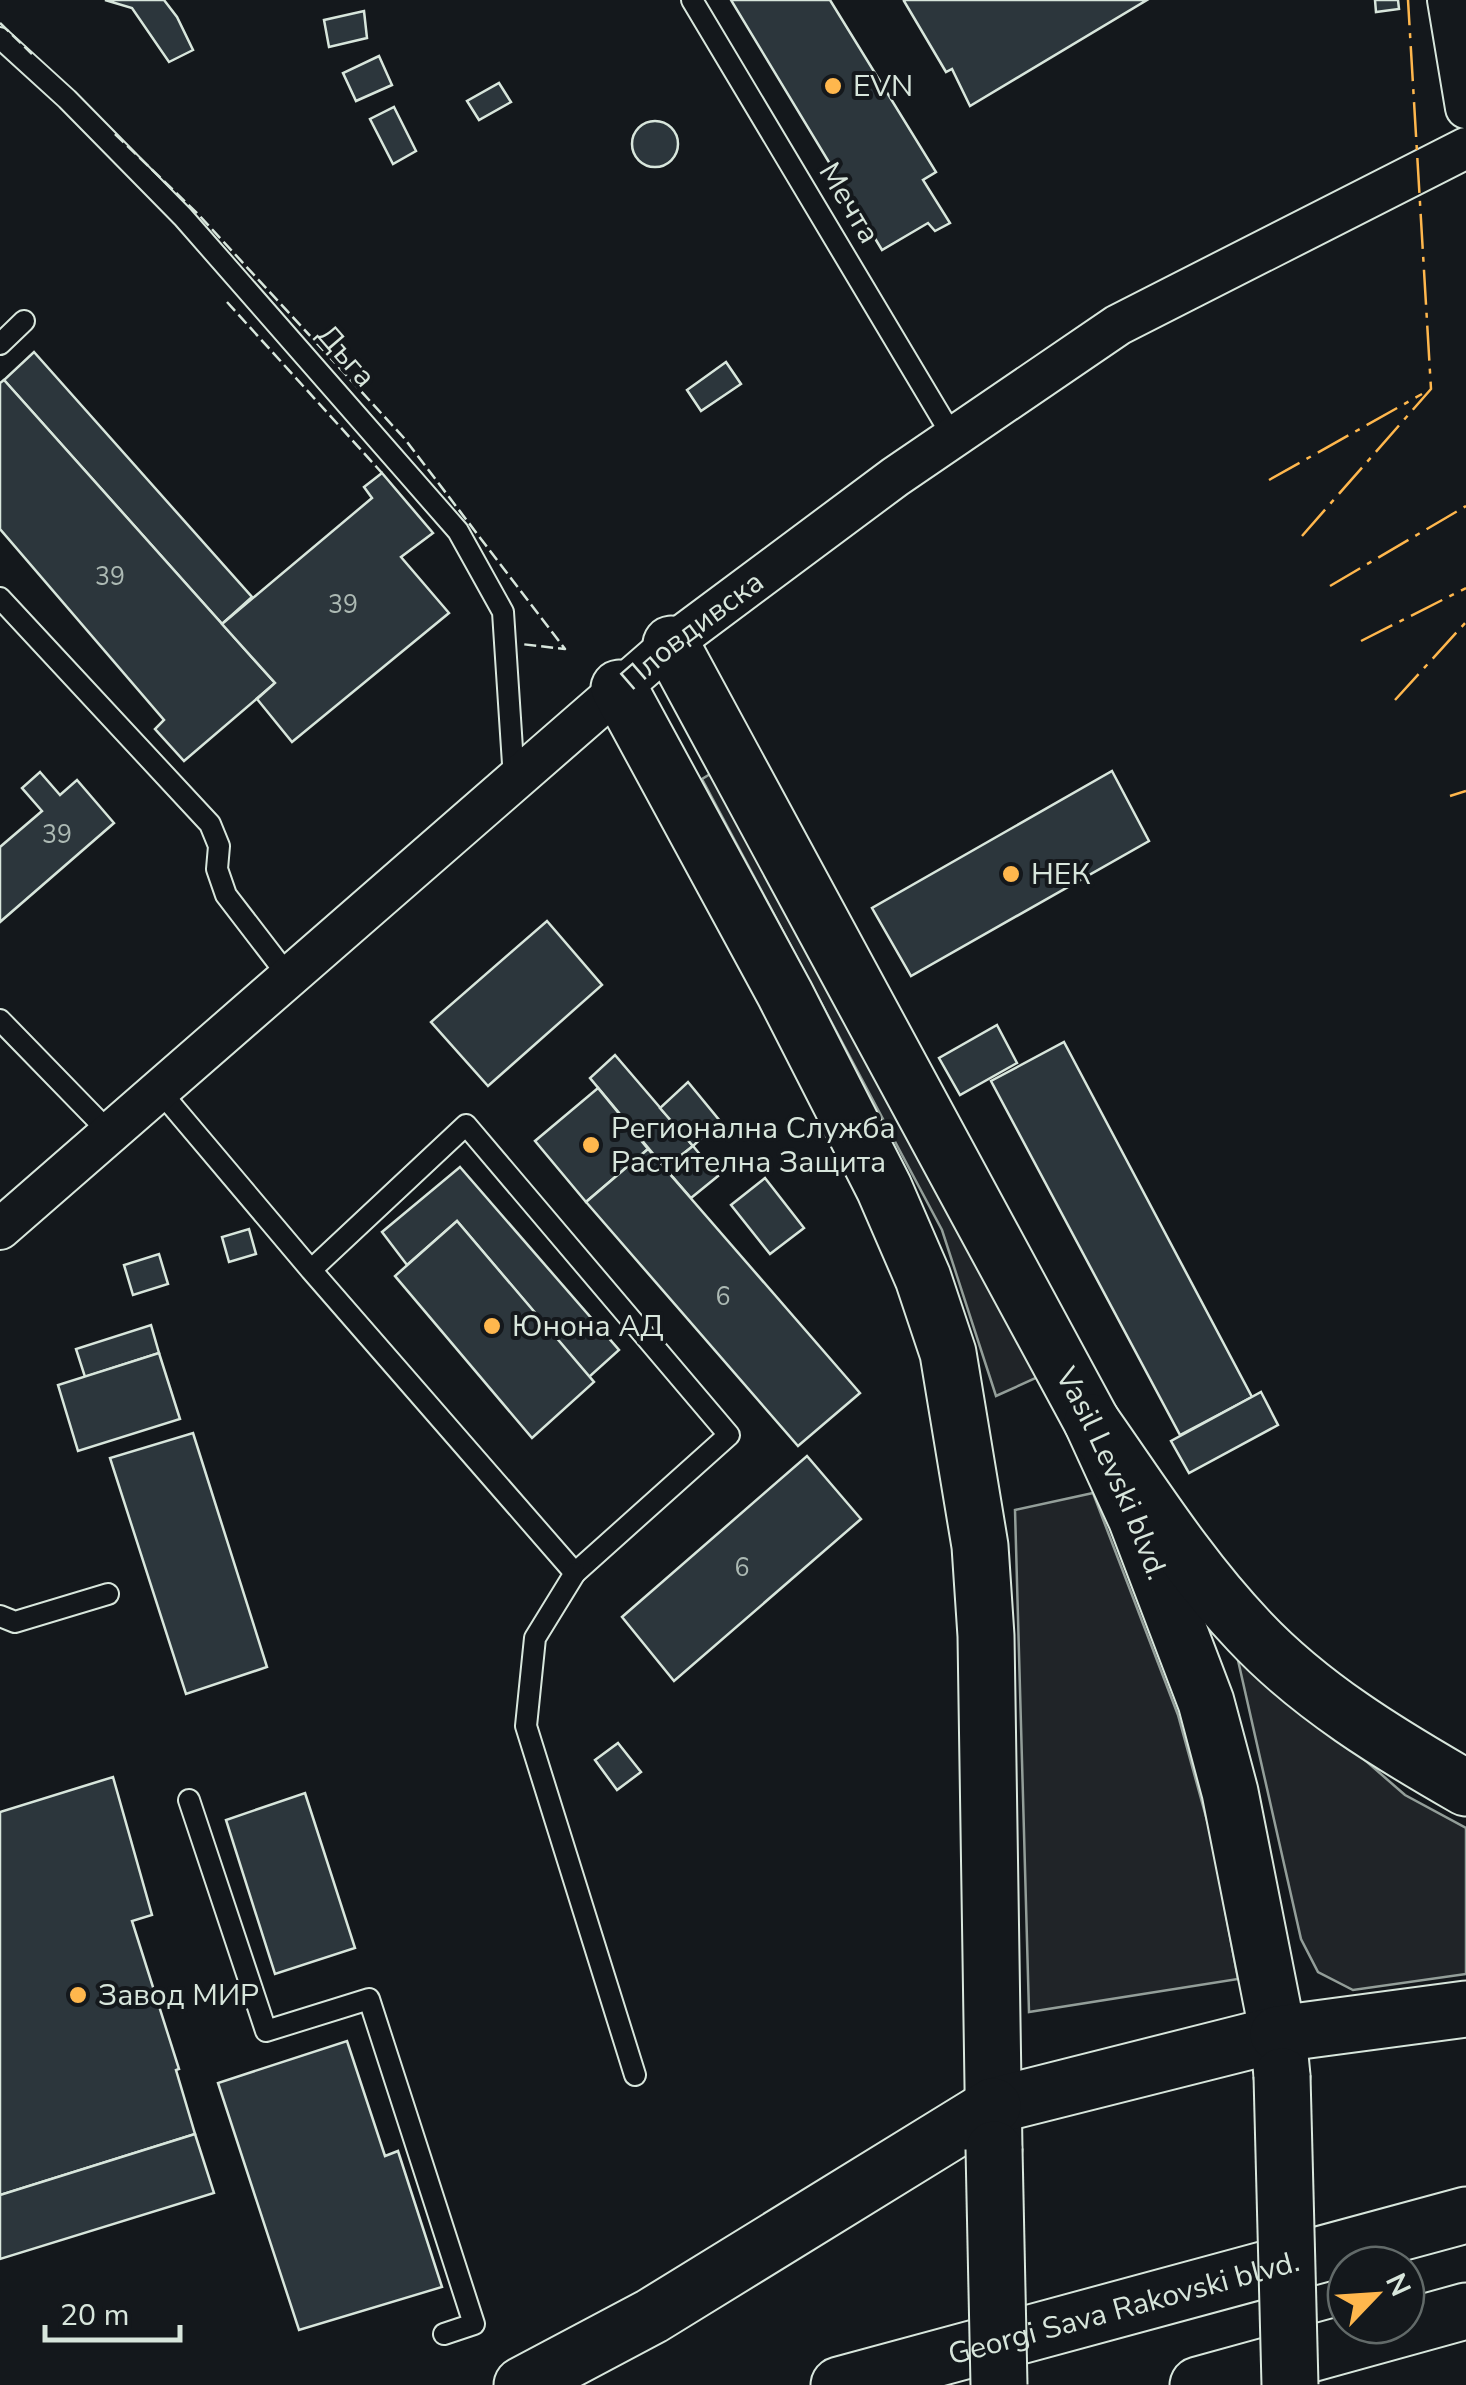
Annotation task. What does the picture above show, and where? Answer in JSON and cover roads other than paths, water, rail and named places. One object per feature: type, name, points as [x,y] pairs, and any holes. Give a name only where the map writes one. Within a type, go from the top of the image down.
[{"type":"main road","name":"Vasil Levski blvd.","points":[[671,644],[1092,1422],[1136,1518],[1206,1702],[1230,1792],[1280,2055],[1290,2385]]},
{"type":"main road","points":[[619,688],[785,994],[884,1188],[923,1278],[948,1353],[980,1546],[986,1636],[999,2385]]},
{"type":"main road","points":[[1092,1422],[1189,1560],[1249,1632],[1322,1696],[1466,1788]]},
{"type":"main road","points":[[522,2385],[652,2316],[730,2266],[994,2127],[1466,2009]]},
{"type":"main road","name":"Georgi Sava Rakovski blvd.","points":[[839,2385],[1466,2214]]},
{"type":"main road","points":[[1198,2385],[1466,2310]]},
{"type":"street","points":[[1448,0],[1464,83]]},
{"type":"street","name":"Пловдивска","points":[[0,1229],[671,644],[894,477],[1118,326],[1466,148]]},
{"type":"lane","name":"Мечта","points":[[692,0],[953,437]]},
{"type":"lane","name":"Дъга","points":[[0,38],[67,99],[183,218],[458,531],[503,612],[514,780]]},
{"type":"lane","points":[[0,344],[24,321]]},
{"type":"lane","points":[[0,598],[210,824],[219,846],[217,869],[226,895],[289,977]]},
{"type":"lane","points":[[0,1020],[110,1133]]},
{"type":"lane","points":[[159,1090],[310,1270],[575,1573]]},
{"type":"lane","points":[[310,1270],[466,1124],[729,1435],[575,1573],[535,1638],[526,1726],[635,2075]]},
{"type":"lane","points":[[0,1616],[15,1622],[108,1594]]},
{"type":"lane","points":[[189,1800],[266,2031],[369,2000],[474,2324],[444,2334]]},
{"type":"place","name":"EVN","points":[[833,86]]},
{"type":"place","name":"НЕК","points":[[1011,874]]},
{"type":"place","name":"Регионална Служба Растителна Защита","points":[[591,1145]]},
{"type":"place","name":"Юнона АД","points":[[492,1326]]},
{"type":"place","name":"Завод МИР","points":[[78,1995]]}]
